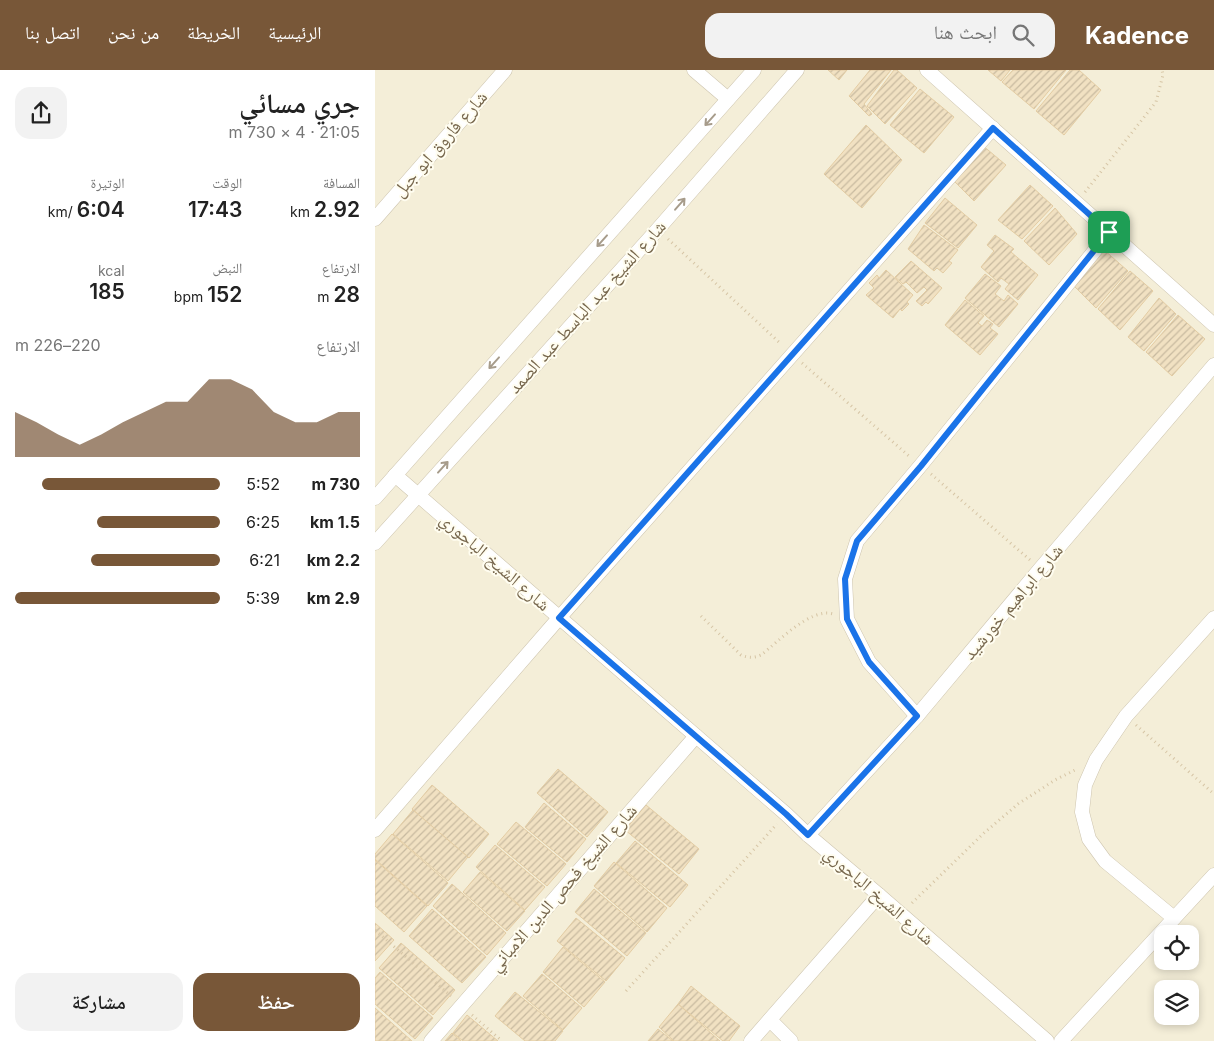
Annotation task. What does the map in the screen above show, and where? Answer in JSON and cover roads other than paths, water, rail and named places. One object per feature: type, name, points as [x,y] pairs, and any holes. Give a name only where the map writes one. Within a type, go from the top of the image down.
[{"type":"street","name":"شارع فاروق ابو جبل","points":[[375,219],[505,70]]},
{"type":"street","points":[[693,70],[728,100]]},
{"type":"street","name":"شارع الشيخ عبد الباسط عبد الصمد","points":[[375,498],[754,70]]},
{"type":"street","name":"شارع الشيخ عبد الباسط عبد الصمد","points":[[375,543],[658,229],[797,70]]},
{"type":"street","points":[[927,70],[1214,325]]},
{"type":"street","points":[[375,830],[559,618],[993,128]]},
{"type":"street","points":[[917,716],[869,662],[847,619],[845,579],[857,541],[921,466],[1109,232]]},
{"type":"street","name":"شارع ابراهيم خورشيد","points":[[808,835],[917,716],[1214,365]]},
{"type":"street","name":"شارع الشيخ الباجوري","points":[[395,475],[1047,1041]]},
{"type":"street","points":[[1174,918],[1105,861],[1089,839],[1083,812],[1085,785],[1096,760],[1126,716],[1214,618]]},
{"type":"street","name":"شارع الشيخ فحص الدين الامباني","points":[[431,1041],[695,736]]},
{"type":"street","points":[[1061,1041],[1214,875]]},
{"type":"street","points":[[751,1041],[879,895]]},
{"type":"street","points":[[769,1020],[791,1041]]}]
